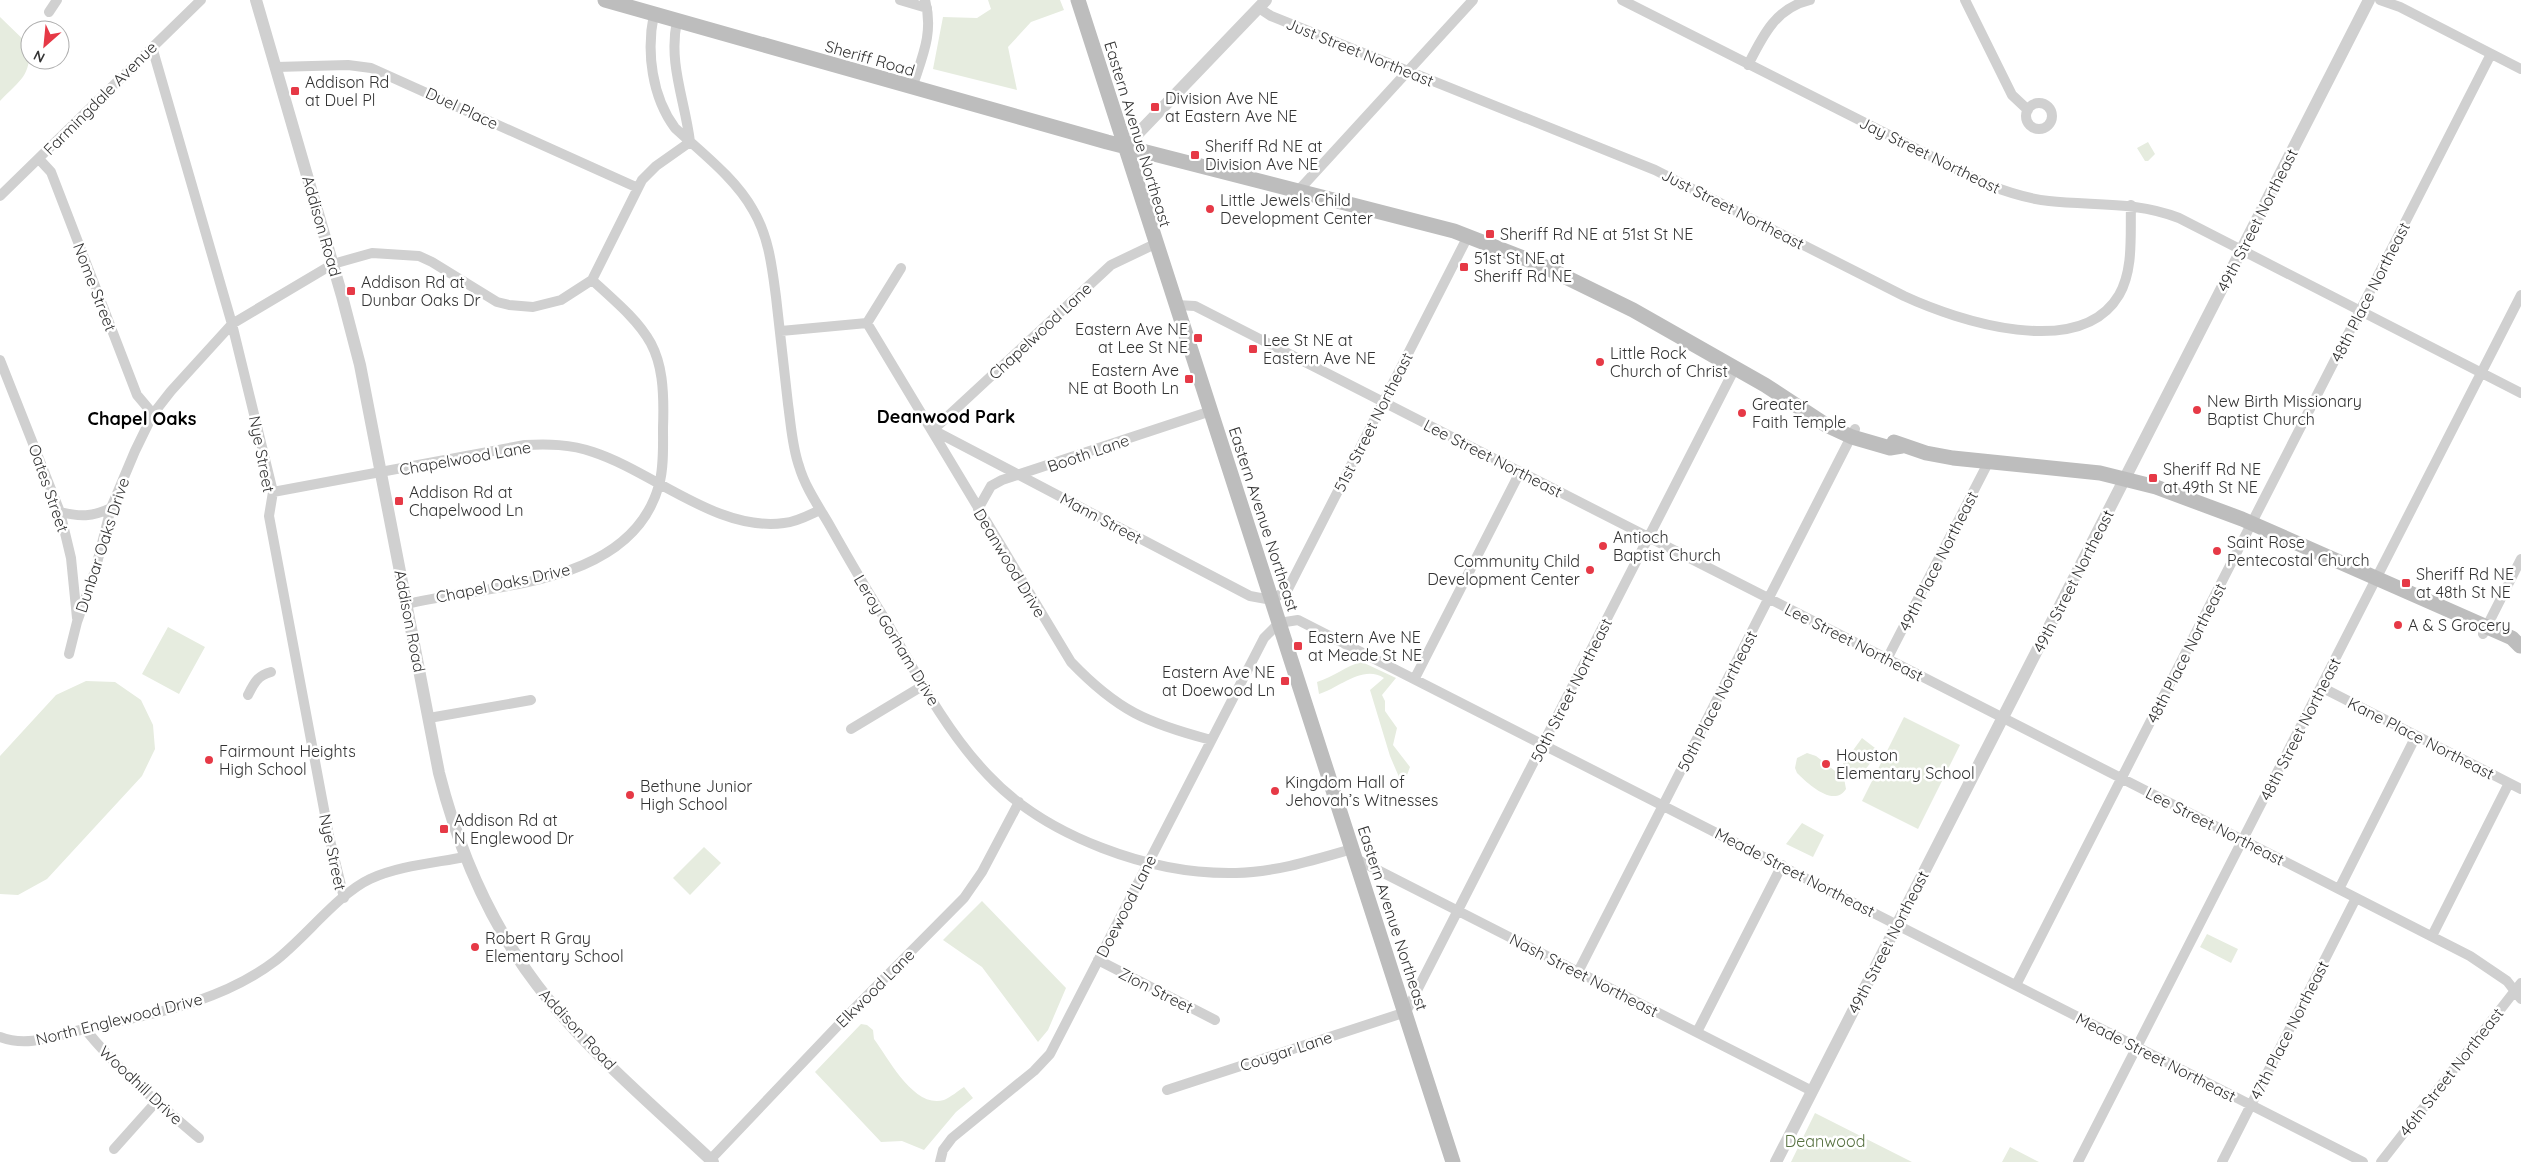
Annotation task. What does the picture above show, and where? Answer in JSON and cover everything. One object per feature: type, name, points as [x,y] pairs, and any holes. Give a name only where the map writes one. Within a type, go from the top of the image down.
[{"type":"main road","name":"Sheriff Road","points":[[604,0],[1126,148],[1412,221],[1425,228],[1454,238],[1467,238],[1530,261],[1597,291],[1735,368],[1808,412],[1814,418],[1890,448],[1902,446],[1939,456],[1988,463],[2075,471],[2081,475],[2123,481],[2250,527],[2484,630],[2509,645],[2520,646]]},
{"type":"main road","name":"Eastern Avenue Northeast","points":[[1078,0],[1155,244],[1406,1012],[1453,1162]]},
{"type":"street","points":[[49,12],[57,0]]},
{"type":"street","name":"Farmingdale Avenue","points":[[0,196],[201,0]]},
{"type":"street","name":"Addison Road","points":[[256,0],[333,264],[364,382],[446,800],[465,857],[493,916],[536,984],[586,1041],[712,1161]]},
{"type":"street","points":[[900,0],[926,4],[929,31],[912,88]]},
{"type":"street","points":[[1298,191],[1473,0]]},
{"type":"street","name":"Jay Street Northeast","points":[[1622,0],[1638,4],[1748,64],[1994,187],[2040,200],[2132,206],[2167,214],[2521,393]]},
{"type":"street","points":[[1748,64],[1773,22],[1789,8],[1810,0]]},
{"type":"street","points":[[1965,0],[2012,95],[2028,110]]},
{"type":"street","name":"49th Street Northeast","points":[[1776,1162],[2369,0]]},
{"type":"street","points":[[2380,0],[2400,7],[2521,69]]},
{"type":"street","points":[[1126,148],[1263,4]]},
{"type":"street","name":"Just Street Northeast","points":[[1263,4],[1271,16],[1655,170],[1912,300],[1952,317],[2027,330],[2080,326],[2103,314],[2120,294],[2126,280],[2129,265],[2132,206]]},
{"type":"street","name":"Leroy Gorham Drive","points":[[654,14],[650,52],[656,85],[668,119],[674,128],[740,191],[754,211],[762,229],[771,259],[793,440],[798,463],[820,510],[924,685],[965,749],[989,777],[1019,802],[1085,841],[1148,863],[1202,872],[1236,873],[1354,854]]},
{"type":"street","points":[[592,280],[638,188],[648,173],[690,142],[687,116],[679,92],[674,63],[678,21]]},
{"type":"street","name":"Nye Street","points":[[152,47],[232,324],[273,492],[269,516],[329,836],[344,898]]},
{"type":"street","name":"48th Place Northeast","points":[[2016,985],[2491,54]]},
{"type":"street","name":"Duel Place","points":[[276,67],[348,65],[371,68],[638,188]]},
{"type":"street","name":"Nome Street","points":[[39,159],[51,172],[137,395],[153,414]]},
{"type":"street","name":"51st Street Northeast","points":[[1272,600],[1288,590],[1467,238]]},
{"type":"street","name":"Chapelwood Lane","points":[[932,430],[1111,265],[1155,244]]},
{"type":"street","name":"Dunbar Oaks Drive","points":[[70,654],[77,622],[90,588],[111,508],[153,414],[170,391],[232,324],[333,264],[372,253],[411,254],[432,262],[497,302],[520,307],[547,305],[561,300],[592,280]]},
{"type":"street","points":[[781,331],[867,323],[901,268]]},
{"type":"street","name":"Chapel Oaks Drive","points":[[407,604],[542,577],[592,562],[617,548],[634,533],[647,512],[660,484],[664,393],[662,368],[647,335],[628,312],[592,280]]},
{"type":"street","name":"48th Street Northeast","points":[[2078,1162],[2521,295]]},
{"type":"street","name":"Lee Street Northeast","points":[[1176,304],[1195,306],[2432,936],[2470,956],[2519,991]]},
{"type":"street","name":"Deanwood Drive","points":[[867,323],[1071,662],[1089,681],[1132,713],[1160,726],[1211,740]]},
{"type":"street","name":"Oates Street","points":[[0,362],[60,512],[71,558],[77,622]]},
{"type":"street","name":"50th Street Northeast","points":[[1406,1012],[1735,368]]},
{"type":"street","name":"Booth Lane","points":[[978,509],[991,486],[1002,480],[1022,476],[1210,411]]},
{"type":"street","name":"Mann Street","points":[[932,430],[1250,596],[1272,600]]},
{"type":"street","name":"50th Place Northeast","points":[[1578,972],[1853,433]]},
{"type":"street","name":"Chapelwood Lane","points":[[273,492],[525,445],[546,444],[564,445],[594,452],[721,514],[747,521],[783,524],[796,521],[820,510]]},
{"type":"street","name":"49th Place Northeast","points":[[1887,659],[1988,463]]},
{"type":"street","points":[[1415,678],[1520,472]]},
{"type":"street","points":[[60,512],[83,517],[96,515],[111,508]]},
{"type":"street","points":[[2484,630],[2521,559]]},
{"type":"street","name":"Meade Street Northeast","points":[[1279,623],[1298,620],[1415,678],[2362,1162]]},
{"type":"street","name":"Doewood Lane","points":[[940,1162],[943,1150],[952,1138],[1034,1071],[1050,1054],[1264,638],[1279,623]]},
{"type":"street","points":[[248,695],[256,679],[261,675],[271,672]]},
{"type":"street","points":[[851,729],[924,685]]},
{"type":"street","name":"Kane Place Northeast","points":[[2321,687],[2521,790]]},
{"type":"street","points":[[429,718],[531,700]]},
{"type":"street","points":[[2339,889],[2416,736]]},
{"type":"street","points":[[2432,936],[2509,783]]},
{"type":"street","name":"Elkwood Lane","points":[[712,1161],[847,1016],[964,898],[986,865],[1019,802]]},
{"type":"street","name":"Nash Street Northeast","points":[[1354,854],[1458,911],[1812,1090]]},
{"type":"street","name":"North Englewood Drive","points":[[0,1037],[11,1040],[32,1041],[167,1011],[233,986],[275,961],[361,884],[378,876],[465,857]]},
{"type":"street","points":[[1697,1032],[1782,865]]},
{"type":"street","name":"47th Place Northeast","points":[[2222,1162],[2356,898]]},
{"type":"street","name":"Zion Street","points":[[1098,960],[1215,1020]]},
{"type":"street","name":"46th Street Northeast","points":[[2381,1162],[2519,991]]},
{"type":"street","name":"Cougar Lane","points":[[1167,1090],[1406,1012]]},
{"type":"street","name":"Woodhill Drive","points":[[85,1029],[114,1062],[156,1102],[199,1138]]},
{"type":"street","points":[[114,1149],[156,1102]]},
{"type":"green space","points":[[988,0],[1060,0],[1064,10],[1031,22],[1008,47],[1017,90],[933,69],[943,17],[977,18],[991,9]]},
{"type":"green space","points":[[0,17],[20,36],[20,70],[26,70],[19,82],[0,101]]},
{"type":"green space","points":[[2148,142],[2155,154],[2148,161],[2145,161],[2137,148]]},
{"type":"green space","points":[[168,627],[205,647],[179,694],[142,674]]},
{"type":"green space","points":[[1362,662],[1396,678],[1382,695],[1385,701],[1385,711],[1397,728],[1393,745],[1410,767],[1407,775],[1399,777],[1390,756],[1370,690],[1384,678],[1376,674],[1359,675],[1319,694],[1317,682]]},
{"type":"green space","points":[[86,681],[115,682],[141,700],[153,725],[155,749],[142,776],[47,879],[18,895],[0,894],[0,756],[56,695]]},
{"type":"green space","points":[[1904,717],[1960,745],[1918,829],[1862,801]]},
{"type":"green space","points":[[1862,738],[1879,751],[1860,777],[1843,764]]},
{"type":"green space","points":[[1807,753],[1816,756],[1844,778],[1846,789],[1841,794],[1835,796],[1821,792],[1797,773],[1795,768],[1797,758]]},
{"type":"green space","points":[[1802,823],[1824,835],[1813,857],[1786,844]]},
{"type":"green space","points":[[704,847],[721,863],[690,895],[673,878]]},
{"type":"green space","points":[[982,901],[1066,988],[1048,1030],[1038,1042],[982,967],[943,940]]},
{"type":"green space","points":[[2207,934],[2238,949],[2231,963],[2200,947]]},
{"type":"green space","points":[[861,1024],[867,1025],[873,1030],[874,1039],[903,1080],[923,1097],[933,1101],[944,1100],[964,1087],[973,1098],[956,1112],[924,1150],[902,1141],[881,1142],[815,1072]]},
{"type":"green space","name":"Deanwood","points":[[1815,1113],[1912,1162],[1791,1162]]},
{"type":"green space","points":[[2010,1147],[2039,1162],[2002,1162]]},
{"type":"place","name":"Addison Rd at Duel Pl","points":[[295,91]]},
{"type":"place","name":"Division Ave NE at Eastern Ave NE","points":[[1155,107]]},
{"type":"place","name":"Sheriff Rd NE at Division Ave NE","points":[[1195,155]]},
{"type":"place","name":"Little Jewels Child Development Center","points":[[1210,209]]},
{"type":"place","name":"Sheriff Rd NE at 51st St NE","points":[[1490,234]]},
{"type":"place","name":"51st St NE at Sheriff Rd NE","points":[[1464,267]]},
{"type":"place","name":"Addison Rd at Dunbar Oaks Dr","points":[[351,291]]},
{"type":"place","name":"Eastern Ave NE at Lee St NE","points":[[1198,338]]},
{"type":"place","name":"Lee St NE at Eastern Ave NE","points":[[1253,349]]},
{"type":"place","name":"Little Rock Church of Christ","points":[[1600,362]]},
{"type":"place","name":"Eastern Ave NE at Booth Ln","points":[[1189,379]]},
{"type":"place","name":"New Birth Missionary Baptist Church","points":[[2197,410]]},
{"type":"place","name":"Greater Faith Temple","points":[[1742,413]]},
{"type":"place","name":"Sheriff Rd NE at 49th St NE","points":[[2153,478]]},
{"type":"place","name":"Addison Rd at Chapelwood Ln","points":[[399,501]]},
{"type":"place","name":"Antioch Baptist Church","points":[[1603,546]]},
{"type":"place","name":"Saint Rose Pentecostal Church","points":[[2217,551]]},
{"type":"place","name":"Community Child Development Center","points":[[1590,570]]},
{"type":"place","name":"Sheriff Rd NE at 48th St NE","points":[[2406,583]]},
{"type":"place","name":"A & S Grocery","points":[[2398,625]]},
{"type":"place","name":"Eastern Ave NE at Meade St NE","points":[[1298,646]]},
{"type":"place","name":"Eastern Ave NE at Doewood Ln","points":[[1285,681]]},
{"type":"place","name":"Fairmount Heights High School","points":[[209,760]]},
{"type":"place","name":"Houston Elementary School","points":[[1826,764]]},
{"type":"place","name":"Kingdom Hall of Jehovah’s Witnesses","points":[[1275,791]]},
{"type":"place","name":"Bethune Junior High School","points":[[630,795]]},
{"type":"place","name":"Addison Rd at N Englewood Dr","points":[[444,829]]},
{"type":"place","name":"Robert R Gray Elementary School","points":[[475,947]]},
{"type":"district","name":"Deanwood Park","points":[[946,416]]},
{"type":"district","name":"Chapel Oaks","points":[[142,418]]}]
